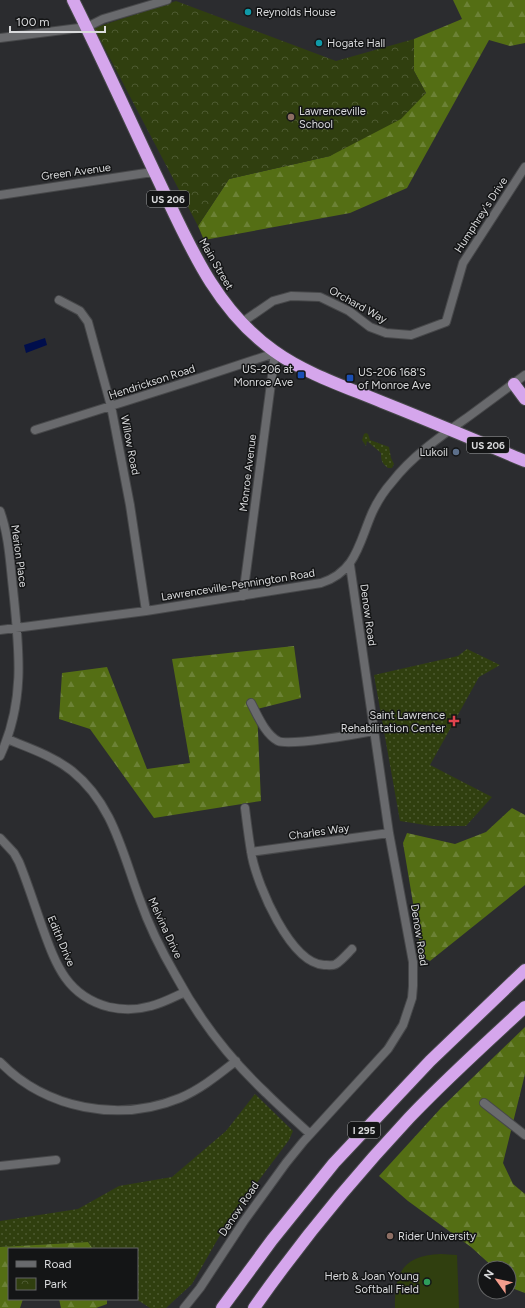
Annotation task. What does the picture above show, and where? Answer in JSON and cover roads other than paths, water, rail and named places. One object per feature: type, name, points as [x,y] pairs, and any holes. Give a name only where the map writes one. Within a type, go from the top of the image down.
[{"type":"highway","name":"Main Street","points":[[73,0],[193,252],[222,301],[241,323],[263,343],[297,365],[330,381],[451,429]]},
{"type":"highway","points":[[514,384],[525,399]]},
{"type":"highway","name":"US 206","points":[[451,429],[494,441],[525,453]]},
{"type":"highway","name":"US 206","points":[[451,429],[525,461]]},
{"type":"highway","name":"I 295","points":[[222,1308],[272,1240],[334,1163],[430,1061],[525,970]]},
{"type":"highway","name":"I 295","points":[[254,1308],[317,1223],[372,1159],[448,1078],[525,1007]]},
{"type":"street","points":[[0,38],[86,27],[103,19],[167,0]]},
{"type":"street","name":"Humphrey's Drive","points":[[446,322],[463,263],[525,167]]},
{"type":"street","name":"Green Avenue","points":[[0,195],[146,173],[156,173]]},
{"type":"street","name":"Orchard Way","points":[[241,323],[273,301],[291,296],[320,297],[349,311],[370,327],[386,333],[411,334],[446,322]]},
{"type":"street","name":"Willow Road","points":[[60,300],[80,311],[88,322],[111,406],[130,504],[146,611]]},
{"type":"street","name":"Hendrickson Road","points":[[34,430],[275,352]]},
{"type":"street","name":"Monroe Avenue","points":[[243,596],[275,352]]},
{"type":"street","name":"Lawrenceville-Pennington Road","points":[[0,630],[146,611],[243,596],[321,583],[337,576],[350,565],[373,512],[391,482],[411,462],[451,429],[525,376]]},
{"type":"street","name":"Merion Place","points":[[0,756],[14,716],[19,677],[17,628],[8,547],[1,515]]},
{"type":"street","name":"Denow Road","points":[[184,1308],[200,1288],[264,1192],[310,1134],[388,1048],[403,1025],[412,998],[413,962],[389,833],[350,565]]},
{"type":"street","points":[[251,703],[263,725],[272,736],[283,742],[343,737],[373,731]]},
{"type":"street","name":"Melvina Drive","points":[[7,739],[49,756],[61,763],[82,780],[102,804],[115,830],[140,901],[151,927],[185,992],[212,1031],[236,1061],[266,1093],[310,1134]]},
{"type":"street","points":[[245,808],[258,878],[273,912],[283,930],[302,956],[314,964],[329,965],[336,964],[352,949]]},
{"type":"street","name":"Charles Way","points":[[252,852],[389,833]]},
{"type":"street","name":"Edith Drive","points":[[0,838],[19,862],[56,962],[68,981],[76,989],[94,1002],[114,1008],[128,1010],[150,1007],[185,992]]},
{"type":"street","points":[[0,1062],[26,1084],[52,1097],[82,1107],[116,1110],[150,1107],[180,1098],[208,1083],[236,1061]]},
{"type":"street","points":[[484,1103],[525,1136]]},
{"type":"street","points":[[0,1166],[56,1160]]},
{"type":"place","name":"Reynolds House","points":[[248,12]]},
{"type":"place","name":"Hogate Hall","points":[[319,43]]},
{"type":"place","name":"Lawrenceville School","points":[[291,117]]},
{"type":"place","name":"US-206 at Monroe Ave","points":[[301,375]]},
{"type":"place","name":"US-206 168'S of Monroe Ave","points":[[350,378]]},
{"type":"place","name":"Lukoil","points":[[456,452]]},
{"type":"place","name":"Saint Lawrence Rehabilitation Center","points":[[454,721]]},
{"type":"place","name":"Rider University","points":[[390,1236]]},
{"type":"place","name":"Herb & Joan Young Softball Field","points":[[427,1282]]}]
